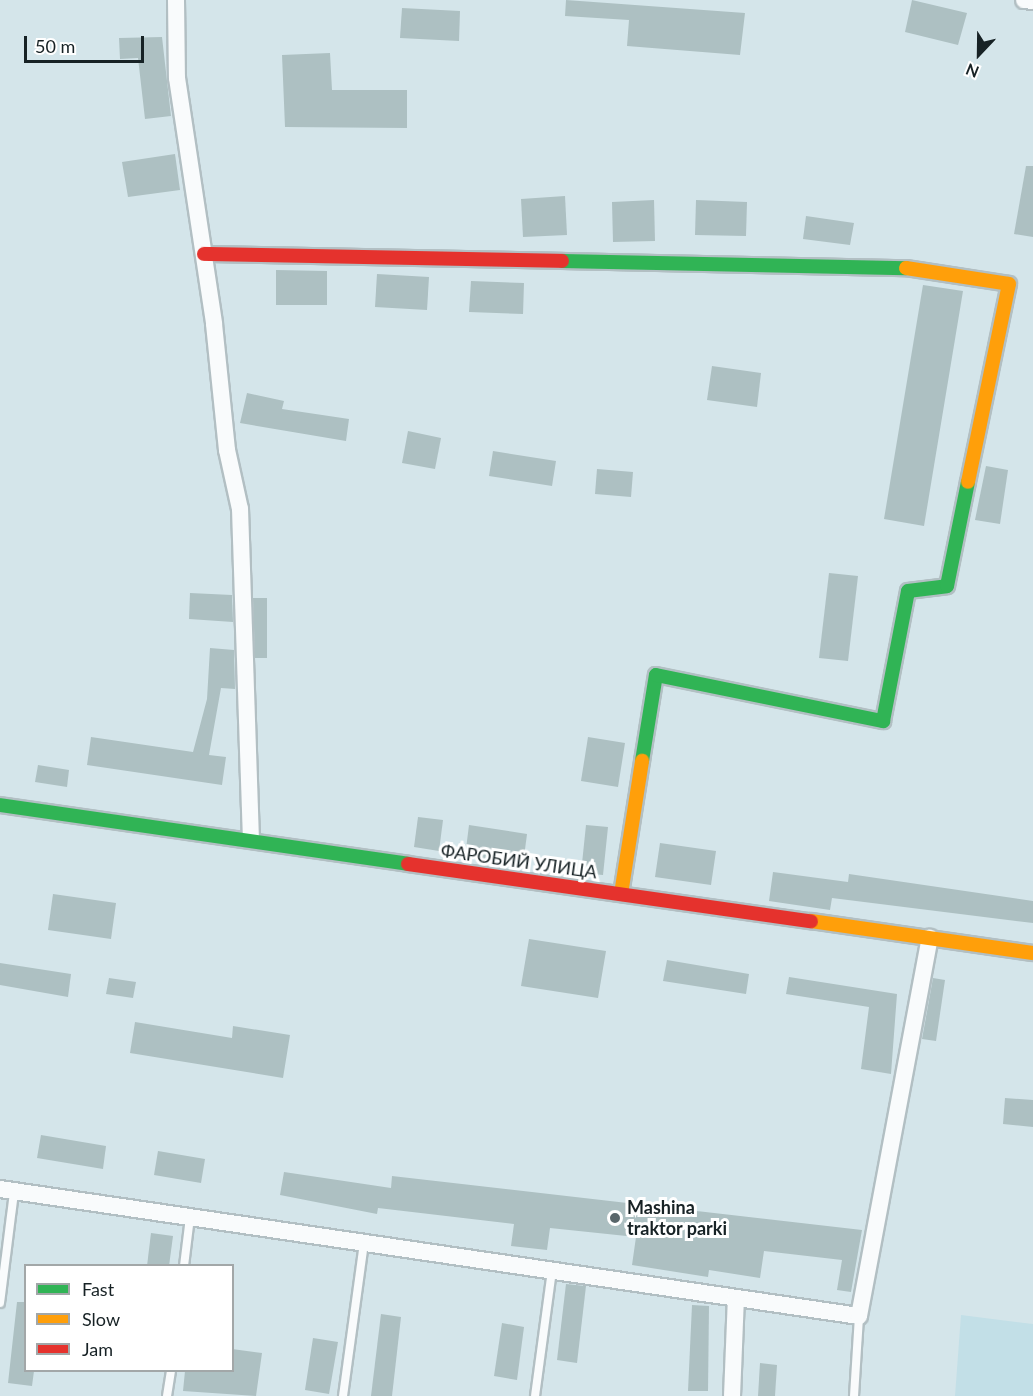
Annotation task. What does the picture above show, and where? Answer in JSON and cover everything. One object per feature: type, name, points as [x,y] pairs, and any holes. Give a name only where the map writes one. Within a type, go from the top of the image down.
[{"type":"street","points":[[176,0],[177,78],[204,255],[227,450],[240,508],[251,840]]},
{"type":"street","points":[[1024,0],[1033,1]]},
{"type":"street","points":[[204,255],[900,267],[1009,284],[947,586],[908,591],[883,721],[656,675],[621,894]]},
{"type":"street","name":"ФАРОБИЙ УЛИЦА","points":[[0,805],[1033,953]]},
{"type":"street","points":[[7,1191],[859,1316],[930,938]]},
{"type":"street","points":[[732,1396],[736,1298]]},
{"type":"lane","points":[[0,1303],[7,1191]]},
{"type":"lane","points":[[184,1264],[190,1218]]},
{"type":"lane","points":[[343,1396],[364,1243]]},
{"type":"lane","points":[[535,1396],[552,1271]]},
{"type":"lane","points":[[854,1396],[859,1316]]},
{"type":"lane","points":[[167,1396],[171,1372]]},
{"type":"shaded area","points":[[961,1315],[1033,1324],[1033,1396],[955,1396]]},
{"type":"building","points":[[566,0],[745,13],[740,55],[627,46],[629,20],[565,16]]},
{"type":"building","points":[[912,0],[967,13],[958,45],[905,32]]},
{"type":"building","points":[[402,8],[460,11],[459,41],[400,38]]},
{"type":"building","points":[[162,37],[171,116],[145,119],[138,58],[120,59],[119,38]]},
{"type":"building","points":[[330,53],[332,90],[407,90],[407,128],[285,127],[282,55]]},
{"type":"building","points":[[175,154],[180,190],[128,197],[122,162]]},
{"type":"building","points":[[1026,166],[1033,166],[1033,237],[1014,234]]},
{"type":"building","points":[[565,196],[567,235],[523,237],[521,199]]},
{"type":"building","points":[[654,200],[655,241],[613,242],[612,202]]},
{"type":"building","points":[[696,200],[747,202],[746,236],[695,235]]},
{"type":"building","points":[[806,216],[854,223],[850,245],[803,239]]},
{"type":"building","points":[[276,270],[327,271],[327,305],[276,305]]},
{"type":"building","points":[[377,274],[429,277],[427,310],[375,307]]},
{"type":"building","points":[[471,281],[524,283],[523,314],[469,312]]},
{"type":"building","points":[[923,285],[963,291],[924,526],[884,519]]},
{"type":"building","points":[[712,366],[761,373],[757,407],[707,400]]},
{"type":"building","points":[[247,393],[284,401],[282,409],[349,419],[346,441],[240,423]]},
{"type":"building","points":[[408,431],[441,438],[435,469],[402,463]]},
{"type":"building","points":[[493,451],[556,461],[552,486],[489,476]]},
{"type":"building","points":[[986,466],[1008,470],[1000,524],[975,520]]},
{"type":"building","points":[[597,469],[633,472],[631,497],[595,494]]},
{"type":"building","points":[[829,573],[858,576],[848,661],[819,658]]},
{"type":"building","points":[[190,593],[232,595],[233,622],[189,619]]},
{"type":"building","points":[[253,598],[267,598],[267,658],[255,658]]},
{"type":"building","points":[[210,648],[234,650],[235,689],[221,688],[209,755],[226,757],[222,785],[87,765],[91,737],[193,752],[207,699]]},
{"type":"building","points":[[588,737],[625,743],[618,787],[581,781]]},
{"type":"building","points":[[38,765],[69,770],[67,787],[35,782]]},
{"type":"building","points":[[418,817],[443,820],[439,851],[414,847]]},
{"type":"building","points":[[469,825],[527,834],[523,865],[465,857]]},
{"type":"building","points":[[586,825],[608,827],[603,875],[581,873]]},
{"type":"building","points":[[660,843],[716,851],[711,885],[655,877]]},
{"type":"building","points":[[773,872],[848,882],[849,874],[1033,901],[1033,923],[832,898],[830,910],[769,901]]},
{"type":"building","points":[[53,894],[116,903],[111,939],[48,930]]},
{"type":"building","points":[[529,939],[606,951],[598,998],[521,986]]},
{"type":"building","points":[[667,960],[749,974],[746,994],[663,981]]},
{"type":"building","points":[[0,963],[71,974],[68,997],[0,985]]},
{"type":"building","points":[[789,977],[897,994],[891,1074],[861,1069],[869,1007],[786,994]]},
{"type":"building","points":[[109,978],[136,982],[133,998],[106,994]]},
{"type":"building","points":[[933,978],[945,980],[936,1041],[922,1039]]},
{"type":"building","points":[[135,1022],[232,1038],[233,1026],[290,1035],[283,1078],[130,1053]]},
{"type":"building","points":[[1005,1098],[1033,1100],[1033,1127],[1003,1124]]},
{"type":"building","points":[[41,1135],[106,1146],[103,1169],[37,1158]]},
{"type":"building","points":[[158,1151],[205,1159],[201,1183],[154,1175]]},
{"type":"building","name":"Mashina traktor parki","points":[[284,1172],[391,1188],[392,1176],[862,1230],[851,1292],[837,1290],[842,1260],[764,1251],[760,1278],[709,1270],[708,1277],[632,1265],[636,1237],[550,1228],[547,1250],[511,1246],[514,1224],[378,1208],[377,1214],[280,1195]]},
{"type":"building","points":[[151,1233],[173,1236],[169,1264],[147,1264]]},
{"type":"building","points":[[566,1284],[586,1286],[577,1363],[557,1360]]},
{"type":"building","points":[[17,1302],[24,1302],[24,1372],[34,1372],[32,1386],[8,1383]]},
{"type":"building","points":[[692,1305],[709,1306],[708,1391],[688,1391]]},
{"type":"building","points":[[381,1314],[401,1317],[392,1396],[371,1396]]},
{"type":"building","points":[[502,1323],[524,1327],[517,1380],[494,1376]]},
{"type":"building","points":[[313,1338],[338,1342],[329,1394],[305,1390]]},
{"type":"building","points":[[234,1349],[262,1353],[256,1396],[183,1391],[185,1372],[234,1372]]},
{"type":"building","points":[[760,1363],[777,1365],[775,1396],[758,1396]]},
{"type":"traffic: fast","points":[[562,261],[906,268]]},
{"type":"traffic: fast","points":[[642,761],[656,675],[883,721],[908,591],[947,586],[968,482]]},
{"type":"traffic: fast","points":[[0,805],[408,864]]},
{"type":"traffic: slow","points":[[906,268],[1009,284],[968,482]]},
{"type":"traffic: slow","points":[[621,894],[642,761]]},
{"type":"traffic: slow","points":[[811,921],[1033,953]]},
{"type":"traffic: jam","points":[[204,254],[562,261]]},
{"type":"traffic: jam","points":[[408,864],[811,921]]},
{"type":"place","name":"Mashina traktor parki","points":[[615,1218]]}]
